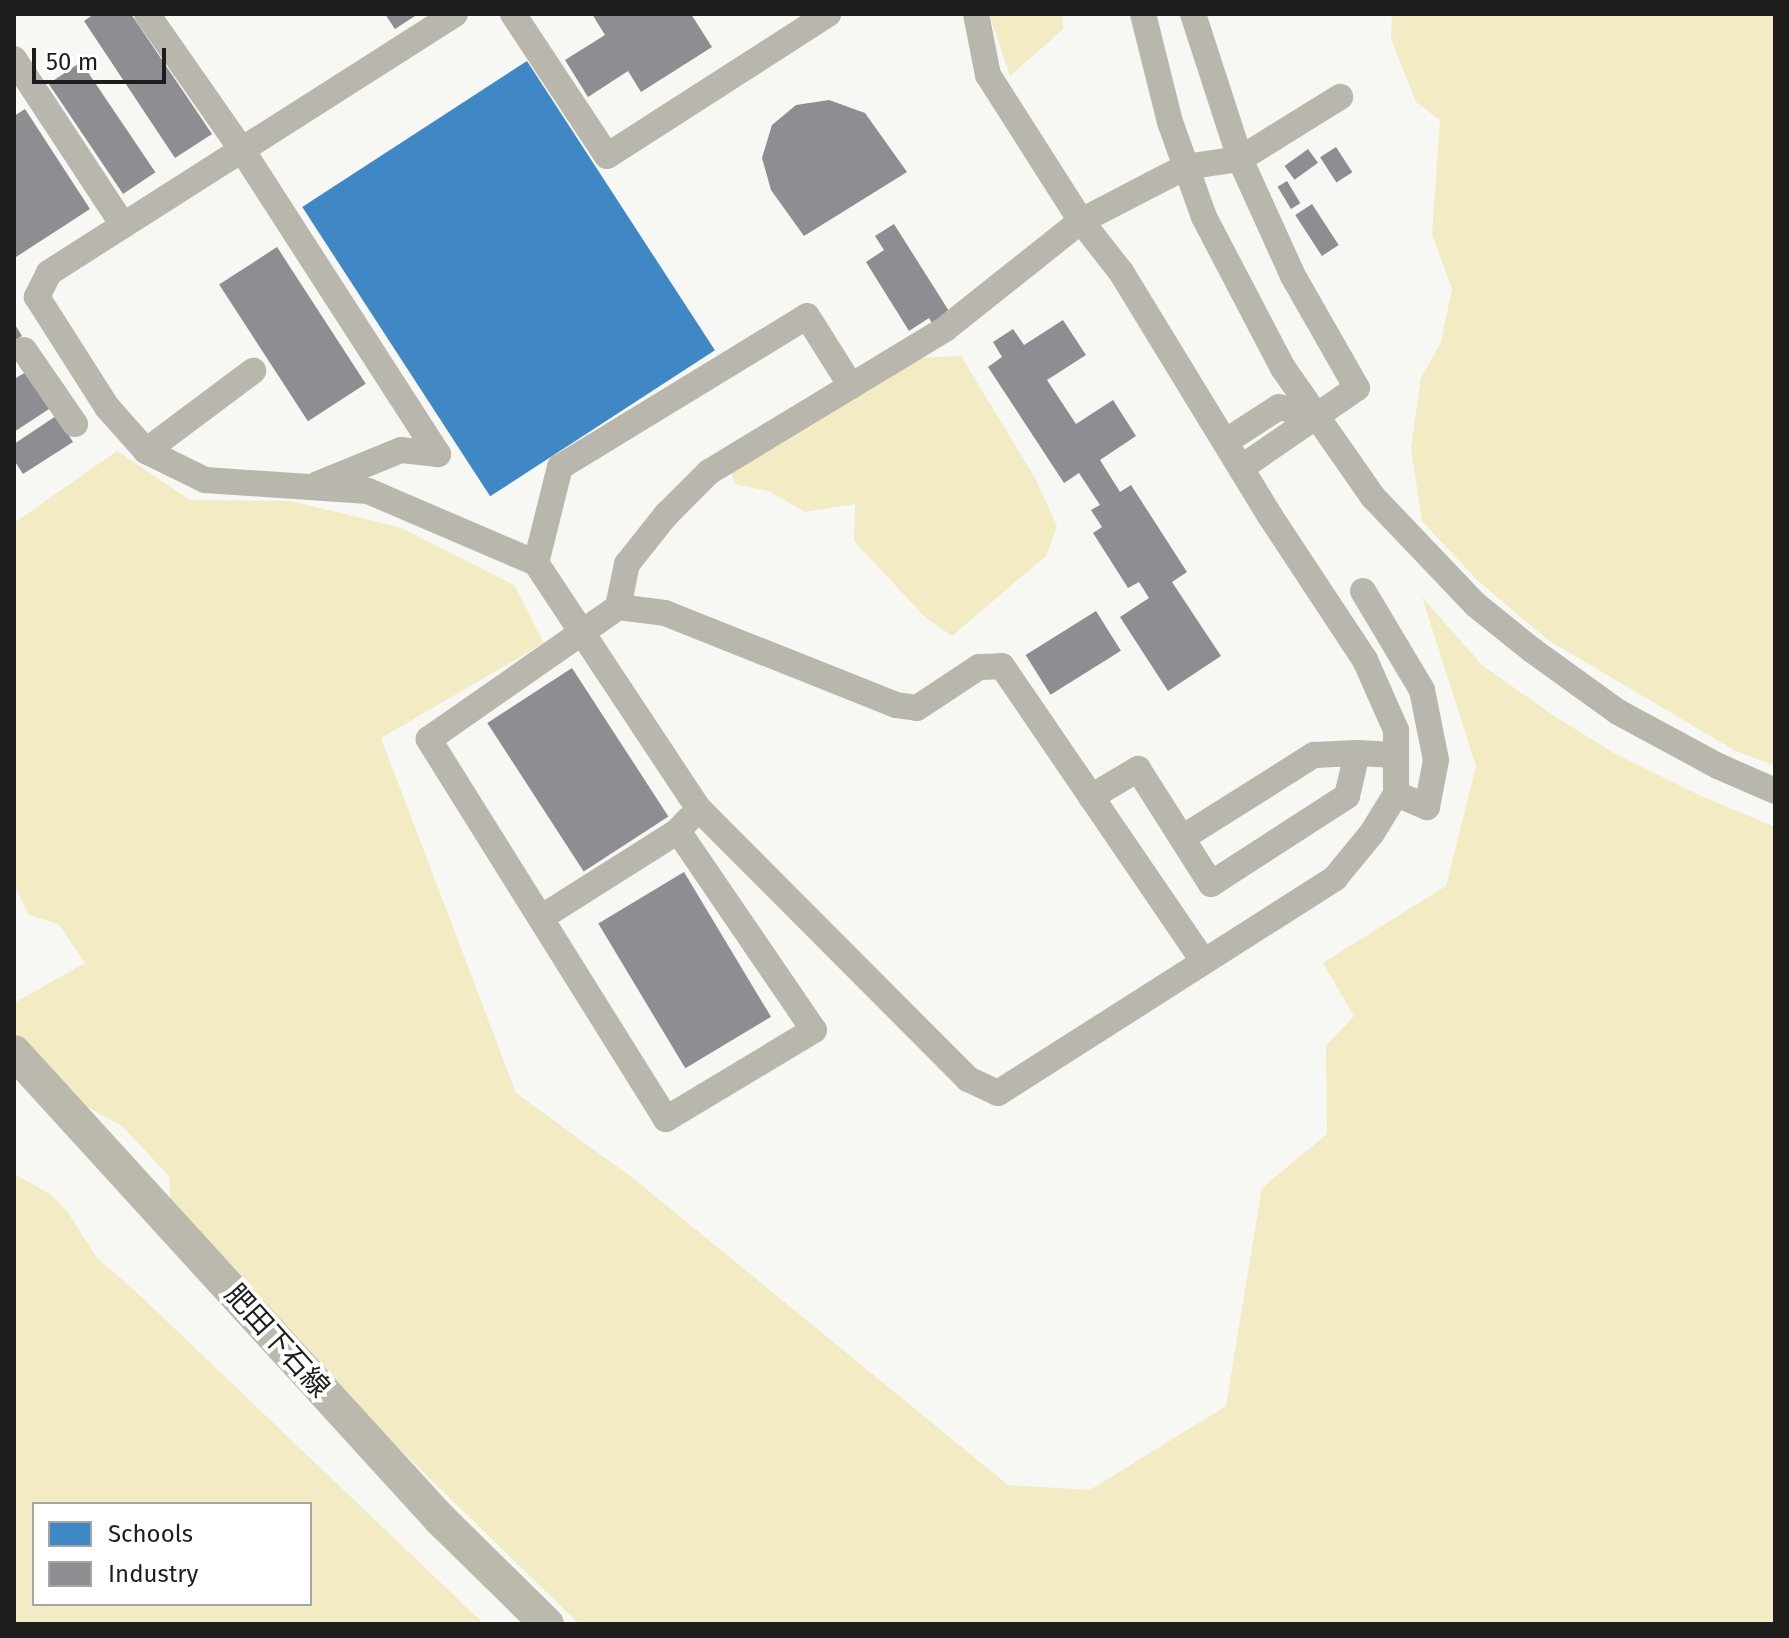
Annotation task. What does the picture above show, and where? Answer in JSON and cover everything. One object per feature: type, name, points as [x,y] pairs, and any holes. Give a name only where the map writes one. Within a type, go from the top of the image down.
[{"type":"main road","name":"肥田下石線","points":[[14,1052],[440,1519],[547,1624]]},
{"type":"street","points":[[147,14],[242,150],[438,454],[401,450],[315,485]]},
{"type":"street","points":[[455,14],[49,273],[37,297],[107,407],[146,451],[205,480],[261,486],[315,485],[368,491],[536,563],[698,808],[968,1079],[998,1093],[1335,878],[1372,833],[1396,794],[1396,730],[1365,660],[1241,468],[1121,272],[1081,221],[988,75],[976,14]]},
{"type":"street","points":[[513,14],[607,156],[817,17]]},
{"type":"street","points":[[1143,14],[1185,167],[1204,217],[1251,312],[1316,416],[1373,497],[1476,605],[1618,712],[1718,766],[1775,791]]},
{"type":"street","points":[[1193,14],[1240,159],[1293,276],[1357,388],[1241,468]]},
{"type":"street","points":[[14,59],[123,225]]},
{"type":"street","points":[[618,607],[627,564],[666,515],[709,472],[945,329],[1021,265],[1081,221],[1185,167],[1240,159],[1340,97]]},
{"type":"street","points":[[536,563],[560,467],[807,316],[851,386]]},
{"type":"street","points":[[57,329],[19,353],[75,424]]},
{"type":"street","points":[[146,451],[253,371]]},
{"type":"street","points":[[1225,442],[1279,407],[1316,416]]},
{"type":"street","points":[[1363,591],[1422,690],[1436,760],[1427,807],[1396,794]]},
{"type":"street","points":[[678,831],[814,1030],[666,1119],[429,739],[618,607],[665,613],[896,705],[917,708],[979,667],[1002,666],[1203,961]]},
{"type":"street","points":[[1365,660],[1397,648]]},
{"type":"street","points":[[1091,797],[1138,769],[1211,884],[1347,796],[1357,753]]},
{"type":"street","points":[[1182,838],[1314,755],[1396,755]]},
{"type":"street","points":[[542,917],[678,831],[698,808]]},
{"type":"shaded area","points":[[989,14],[1062,14],[1063,29],[1010,76]]},
{"type":"shaded area","points":[[1392,14],[1775,14],[1775,766],[1734,750],[1548,640],[1477,580],[1422,521],[1411,448],[1421,378],[1441,342],[1452,289],[1432,234],[1440,120],[1416,102],[1391,39]]},
{"type":"shaded area","points":[[961,356],[1035,478],[1057,526],[1046,556],[952,636],[924,616],[854,541],[855,504],[805,512],[769,491],[735,484],[730,470],[920,358]]},
{"type":"shaded area","points":[[117,451],[190,500],[290,501],[399,527],[514,585],[544,643],[381,738],[516,1093],[634,1179],[1008,1485],[1090,1490],[1226,1406],[1262,1188],[1327,1134],[1326,1046],[1354,1016],[1323,963],[1446,886],[1476,766],[1422,597],[1482,665],[1554,716],[1614,753],[1701,796],[1775,827],[1775,1624],[579,1624],[372,1422],[171,1212],[169,1176],[123,1127],[81,1103],[14,1041],[14,1003],[85,963],[59,924],[29,915],[14,884],[14,523]]},
{"type":"shaded area","points":[[14,1174],[50,1194],[67,1211],[97,1258],[484,1624],[14,1624]]},
{"type":"building: Schools","points":[[527,61],[715,350],[490,496],[302,207]]},
{"type":"building: Industry","points":[[94,14],[131,14],[212,134],[175,158],[84,21]]},
{"type":"building: Industry","points":[[385,14],[418,14],[395,29]]},
{"type":"building: Industry","points":[[592,14],[691,14],[712,47],[641,92],[628,71],[588,97],[565,60],[605,35]]},
{"type":"building: Industry","points":[[81,62],[155,172],[123,194],[49,84]]},
{"type":"building: Industry","points":[[829,100],[865,113],[907,172],[804,236],[771,190],[762,158],[772,125],[796,105]]},
{"type":"building: Industry","points":[[25,109],[90,209],[16,257],[14,116]]},
{"type":"building: Industry","points":[[1336,147],[1352,172],[1336,183],[1320,157]]},
{"type":"building: Industry","points":[[1308,149],[1318,163],[1295,180],[1285,166]]},
{"type":"building: Industry","points":[[1287,181],[1300,203],[1291,209],[1278,187]]},
{"type":"building: Industry","points":[[1312,204],[1339,245],[1322,256],[1295,215]]},
{"type":"building: Industry","points":[[894,224],[954,319],[936,330],[929,318],[909,331],[866,262],[884,250],[875,236]]},
{"type":"building: Industry","points":[[277,247],[366,384],[308,421],[219,285]]},
{"type":"building: Industry","points":[[1063,320],[1086,355],[1047,380],[1076,424],[1113,400],[1136,436],[1100,460],[1120,492],[1131,485],[1187,572],[1172,582],[1221,656],[1168,691],[1120,617],[1149,598],[1139,582],[1128,588],[1093,533],[1102,527],[1091,510],[1100,505],[1079,473],[1064,483],[988,367],[1002,357],[993,342],[1013,329],[1024,345]]},
{"type":"building: Industry","points":[[14,323],[22,336],[14,341]]},
{"type":"building: Industry","points":[[26,372],[49,409],[14,432],[14,379]]},
{"type":"building: Industry","points":[[56,416],[73,442],[23,474],[14,460],[14,444]]},
{"type":"building: Industry","points":[[1096,611],[1121,651],[1051,695],[1026,655]]},
{"type":"building: Industry","points":[[572,668],[668,816],[584,871],[487,723]]},
{"type":"building: Industry","points":[[684,872],[771,1017],[685,1068],[598,924]]}]
